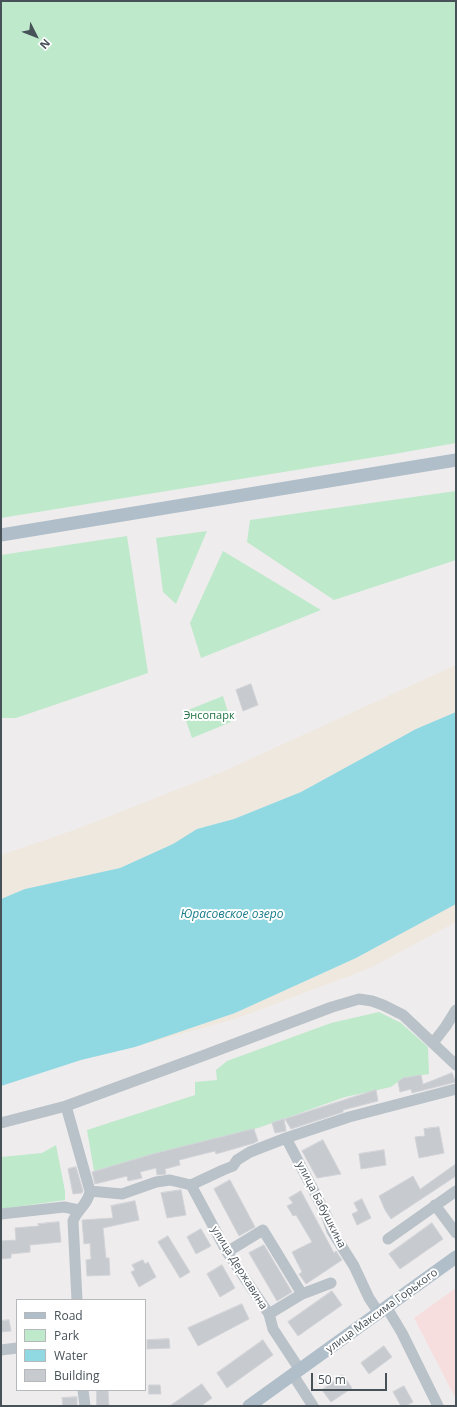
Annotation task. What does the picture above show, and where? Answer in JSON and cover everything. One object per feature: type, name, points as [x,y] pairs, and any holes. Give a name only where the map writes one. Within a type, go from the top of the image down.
[{"type":"main road","points":[[1,535],[456,460]]},
{"type":"main road","name":"улица Максима Горького","points":[[249,1406],[456,1258]]},
{"type":"street","points":[[1,1124],[66,1106],[332,1007],[358,999],[372,1001],[393,1009],[403,1015],[456,1065]]},
{"type":"street","points":[[433,1043],[456,1010]]},
{"type":"street","points":[[90,1191],[122,1194],[156,1182],[170,1180],[191,1185],[233,1166],[237,1160],[250,1152],[286,1138],[349,1117],[455,1092]]},
{"type":"street","points":[[66,1106],[90,1191],[90,1198],[79,1210],[73,1221],[78,1299]]},
{"type":"street","name":"улица Бабушкина","points":[[286,1138],[317,1196],[332,1231],[354,1266],[369,1298],[383,1310],[402,1333],[438,1406]]},
{"type":"street","name":"улица Державина","points":[[191,1185],[227,1252],[269,1314],[273,1329],[297,1372],[313,1406]]},
{"type":"street","points":[[388,1239],[456,1191]]},
{"type":"street","points":[[435,1205],[456,1233]]},
{"type":"street","points":[[1,1214],[64,1208],[79,1210]]},
{"type":"street","points":[[227,1252],[264,1230],[302,1294]]},
{"type":"street","points":[[269,1314],[302,1294],[331,1283]]},
{"type":"street","points":[[1,1350],[16,1348]]},
{"type":"street","points":[[84,1391],[85,1406]]},
{"type":"shaded area","points":[[456,1288],[456,1399],[414,1318]]},
{"type":"green space","points":[[1,1],[456,1],[456,443],[1,518]]},
{"type":"green space","points":[[456,491],[456,560],[334,600],[247,542],[250,520]]},
{"type":"green space","points":[[207,531],[176,604],[163,592],[156,538]]},
{"type":"green space","points":[[127,536],[148,673],[16,718],[1,718],[1,555]]},
{"type":"green space","points":[[223,551],[321,610],[201,658],[190,623]]},
{"type":"green space","name":"Энсопарк","points":[[223,696],[231,722],[192,738],[183,712]]},
{"type":"green space","points":[[379,1012],[401,1023],[428,1047],[429,1074],[403,1078],[391,1087],[345,1097],[258,1128],[153,1154],[94,1171],[87,1130],[195,1095],[195,1082],[217,1080],[216,1070],[227,1061],[331,1023]]},
{"type":"green space","points":[[56,1145],[65,1191],[65,1200],[1,1209],[1,1157],[42,1153]]},
{"type":"sand","points":[[456,665],[456,712],[416,729],[301,792],[234,819],[197,829],[173,844],[120,868],[25,889],[1,899],[1,855],[74,830],[222,772]]},
{"type":"sand","points":[[456,904],[456,922],[370,968],[238,1018],[135,1047],[235,1013],[356,958]]},
{"type":"water","name":"Юрасовское озеро","points":[[456,712],[456,904],[356,958],[235,1013],[135,1047],[81,1060],[1,1086],[1,899],[25,889],[120,868],[173,844],[197,829],[234,819],[301,792],[416,729]]},
{"type":"building","points":[[251,684],[258,705],[243,711],[236,690]]},
{"type":"building","points":[[452,1073],[456,1082],[412,1093],[411,1089],[400,1092],[398,1082],[403,1078],[421,1075],[423,1084]]},
{"type":"building","points":[[376,1090],[378,1101],[343,1110],[343,1112],[291,1129],[285,1119]]},
{"type":"building","points":[[284,1119],[286,1131],[275,1133],[272,1123]]},
{"type":"building","points":[[439,1127],[444,1153],[419,1158],[415,1137],[425,1136],[424,1129]]},
{"type":"building","points":[[254,1129],[258,1141],[216,1154],[215,1151],[179,1160],[180,1165],[165,1169],[166,1174],[157,1175],[156,1168],[140,1172],[142,1178],[128,1181],[127,1176],[95,1184],[92,1172],[153,1154]]},
{"type":"building","points":[[323,1140],[341,1174],[317,1178],[302,1151]]},
{"type":"building","points":[[384,1150],[386,1165],[361,1169],[359,1154]]},
{"type":"building","points":[[456,1164],[456,1176],[391,1219],[379,1196],[413,1176],[420,1189]]},
{"type":"building","points":[[76,1167],[83,1191],[82,1193],[73,1194],[68,1169]]},
{"type":"building","points":[[230,1180],[255,1227],[239,1236],[214,1189]]},
{"type":"building","points":[[181,1190],[186,1215],[167,1218],[161,1193]]},
{"type":"building","points":[[301,1191],[334,1253],[336,1251],[342,1260],[306,1284],[299,1274],[302,1272],[292,1252],[312,1242],[296,1215],[293,1216],[287,1206],[293,1203],[289,1198]]},
{"type":"building","points":[[362,1199],[371,1218],[357,1225],[352,1214],[358,1211],[354,1203]]},
{"type":"building","points":[[135,1201],[139,1220],[103,1228],[106,1258],[109,1258],[110,1275],[87,1276],[86,1260],[91,1259],[90,1243],[84,1244],[82,1220],[113,1218],[111,1206]]},
{"type":"building","points":[[59,1222],[61,1242],[30,1245],[30,1252],[11,1254],[11,1258],[1,1259],[1,1241],[16,1240],[15,1228],[39,1226],[38,1224]]},
{"type":"building","points":[[432,1223],[443,1239],[400,1269],[389,1254]]},
{"type":"building","points":[[201,1229],[211,1246],[196,1254],[187,1237]]},
{"type":"building","points":[[168,1236],[190,1272],[180,1278],[158,1242]]},
{"type":"building","points":[[264,1245],[292,1292],[277,1301],[249,1253]]},
{"type":"building","points":[[143,1260],[145,1264],[148,1262],[156,1277],[139,1287],[131,1272],[135,1270],[132,1265]]},
{"type":"building","points":[[222,1265],[235,1288],[220,1297],[207,1274]]},
{"type":"building","points":[[332,1291],[342,1305],[298,1336],[288,1322]]},
{"type":"building","points":[[242,1304],[249,1319],[198,1346],[188,1328]]},
{"type":"building","points":[[9,1320],[11,1331],[1,1332],[1,1321]]},
{"type":"building","points":[[169,1339],[170,1348],[147,1349],[147,1340]]},
{"type":"building","points":[[263,1340],[273,1355],[227,1388],[217,1373]]},
{"type":"building","points":[[384,1346],[392,1357],[369,1374],[361,1363]]},
{"type":"building","points":[[343,1375],[352,1388],[331,1402],[322,1390]]},
{"type":"building","points":[[202,1384],[212,1398],[201,1406],[170,1406]]},
{"type":"building","points":[[149,1385],[160,1385],[161,1394],[149,1394]]},
{"type":"building","points":[[404,1386],[413,1402],[406,1406],[401,1406],[393,1392]]},
{"type":"building","points":[[97,1391],[108,1391],[109,1406],[97,1406]]},
{"type":"building","points":[[77,1397],[77,1406],[63,1406],[62,1398]]}]
